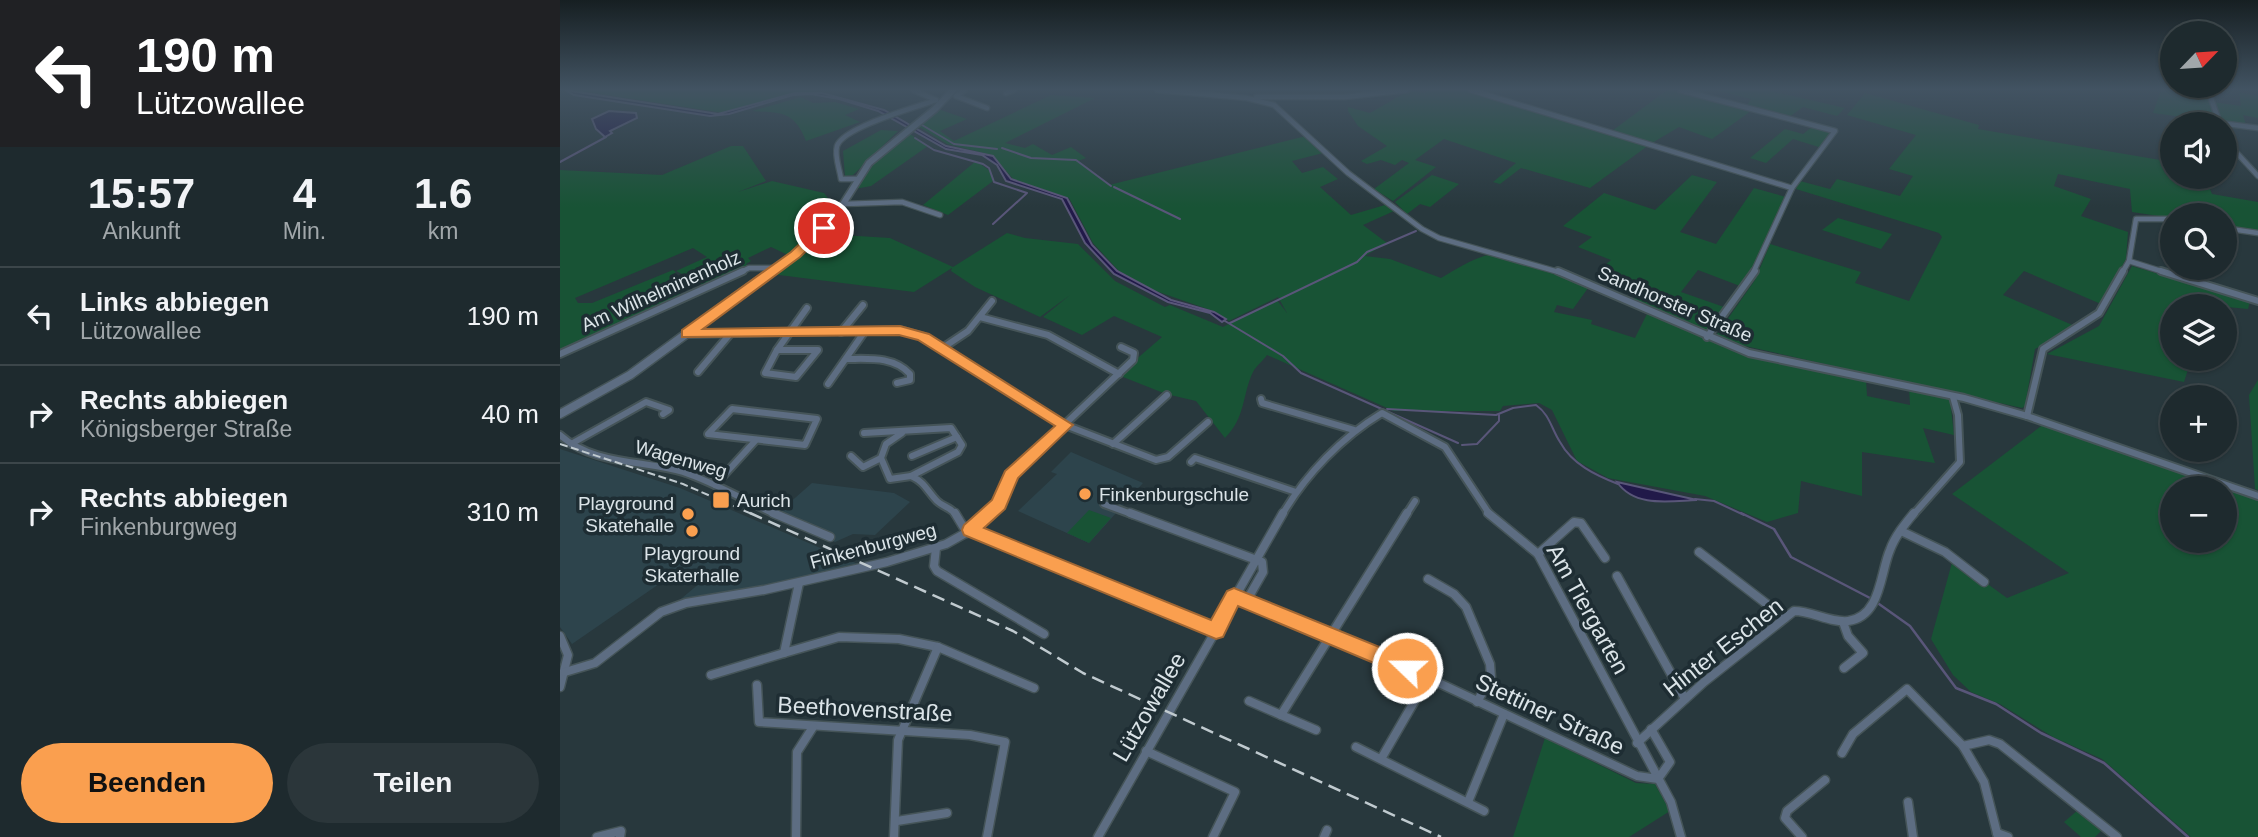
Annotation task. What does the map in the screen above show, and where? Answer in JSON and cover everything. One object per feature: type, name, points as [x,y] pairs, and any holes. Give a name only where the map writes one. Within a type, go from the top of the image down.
[{"type":"street","points":[[857,179],[841,179],[837,145],[849,134],[861,129]]},
{"type":"street","points":[[562,411],[631,374],[778,268],[819,233],[878,154],[909,129]]},
{"type":"street","name":"Sandhorster Straße","points":[[1302,129],[1348,173],[1422,229],[1440,237],[1557,270],[1749,353],[1953,397],[2027,416],[2258,496]]},
{"type":"street","points":[[1599,129],[1792,188]]},
{"type":"street","points":[[1707,337],[1756,269],[1792,188],[1836,131],[1829,129]]},
{"type":"street","points":[[2237,153],[2258,176]]},
{"type":"street","points":[[843,204],[902,202],[940,215]]},
{"type":"street","points":[[2027,416],[2043,349],[2099,313],[2129,261],[2136,219],[2160,218]]},
{"type":"street","points":[[2237,230],[2258,233]]},
{"type":"street","points":[[2129,261],[2258,301]]},
{"type":"street","name":"Am Wilhelminenholz","points":[[560,354],[749,268],[778,268]]},
{"type":"street","points":[[944,347],[968,331],[992,301]]},
{"type":"street","points":[[841,332],[863,305]]},
{"type":"street","points":[[777,350],[818,350],[796,377],[765,373],[777,350],[788,332],[807,308]]},
{"type":"street","points":[[980,317],[1048,335],[1119,374]]},
{"type":"street","points":[[687,334],[900,330],[944,347],[1065,425],[1146,457],[1165,459],[1208,422]]},
{"type":"street","points":[[828,384],[865,331]]},
{"type":"street","points":[[698,372],[730,334]]},
{"type":"street","name":"Finkenburgweg","points":[[565,672],[595,663],[661,612],[686,603],[799,583],[936,548],[969,531],[999,504],[1011,475],[1133,360],[1134,353],[1121,347]]},
{"type":"street","points":[[846,359],[882,359],[908,370]]},
{"type":"street","points":[[1113,444],[1167,395]]},
{"type":"street","points":[[1844,668],[1863,653],[1848,636],[1843,622],[1859,618],[1870,608],[1877,596],[1891,545],[1960,461],[1958,415],[1953,397]]},
{"type":"street","points":[[1261,399],[1262,403],[1354,430]]},
{"type":"street","points":[[571,444],[646,402],[669,410],[663,414]]},
{"type":"street","points":[[732,409],[817,419],[804,445],[756,440],[708,434],[732,409]]},
{"type":"street","name":"Lützowallee","points":[[1098,837],[1255,559],[1296,492],[1354,430],[1382,413]]},
{"type":"street","name":"Am Tiergarten","points":[[1382,413],[1413,427],[1445,447],[1478,503],[1538,554],[1671,802],[1681,837]]},
{"type":"street","points":[[864,433],[951,428],[962,445],[958,452],[911,476],[890,479],[881,458],[886,444],[904,432]]},
{"type":"street","name":"Wagenweg","points":[[560,435],[571,444],[600,454],[662,467],[715,485],[830,537]]},
{"type":"street","points":[[912,456],[957,437]]},
{"type":"street","points":[[715,485],[756,440]]},
{"type":"street","points":[[851,456],[863,467],[881,458]]},
{"type":"street","points":[[1191,462],[1195,458],[1296,492]]},
{"type":"street","points":[[911,476],[922,481],[938,503],[952,509],[969,531],[1216,631]]},
{"type":"street","points":[[1282,715],[1415,501]]},
{"type":"street","points":[[1104,503],[1255,559],[1265,567],[1247,600]]},
{"type":"street","points":[[1538,554],[1574,522],[1581,523],[1605,558]]},
{"type":"street","points":[[1902,531],[1950,554],[1984,582]]},
{"type":"street","points":[[1594,541],[1605,547]]},
{"type":"street","points":[[936,548],[934,566],[937,571],[1045,635]]},
{"type":"street","points":[[1699,552],[1785,618]]},
{"type":"street","points":[[1617,576],[1685,699]]},
{"type":"street","points":[[1428,579],[1454,594],[1465,607],[1490,664],[1491,677],[1477,702]]},
{"type":"street","points":[[784,653],[799,583]]},
{"type":"street","name":"Stettiner Straße","points":[[1234,596],[1428,678],[1637,776],[1658,779]]},
{"type":"street","name":"Hinter Eschen","points":[[1637,743],[1685,699],[1785,618],[1804,610],[1843,622]]},
{"type":"street","points":[[560,636],[568,647],[560,687]]},
{"type":"street","points":[[711,675],[839,637],[899,639],[938,647],[1034,688]]},
{"type":"street","points":[[894,837],[897,821],[898,740],[938,647]]},
{"type":"street","points":[[1381,759],[1428,678]]},
{"type":"street","name":"Beethovenstraße","points":[[757,685],[759,722],[984,736],[1005,741],[987,837]]},
{"type":"street","points":[[1842,753],[1853,734],[1907,689],[1963,746],[1984,782],[1997,835],[2008,837]]},
{"type":"street","points":[[1249,701],[1316,730]]},
{"type":"street","points":[[1468,802],[1504,714]]},
{"type":"street","points":[[796,837],[797,752],[813,727]]},
{"type":"street","points":[[1651,729],[1670,762],[1658,779]]},
{"type":"street","points":[[1963,746],[1989,740],[2000,744],[2117,837]]},
{"type":"street","points":[[1356,747],[1484,811]]},
{"type":"street","points":[[1146,751],[1235,792],[1213,837]]},
{"type":"street","points":[[1802,837],[1785,818],[1787,811],[1825,780]]},
{"type":"street","points":[[1908,802],[1913,837]]},
{"type":"street","points":[[897,821],[947,813]]},
{"type":"street","points":[[597,837],[621,831],[620,837]]},
{"type":"shaded area","points":[[596,129],[614,129],[610,131],[612,133],[605,137]]},
{"type":"shaded area","points":[[910,129],[917,129],[946,146],[993,156],[1011,179],[1067,198],[1092,245],[1117,271],[1171,300],[1214,312],[1226,319],[1222,322],[1210,313],[1168,302],[1114,274],[1085,243],[1062,199],[1006,181],[997,165],[982,155],[946,149]]},
{"type":"shaded area","points":[[560,449],[680,488],[860,565],[767,588],[676,603],[700,583],[675,573],[572,644],[560,627]]},
{"type":"shaded area","name":"Finkenburgschule","points":[[1071,452],[1143,483],[1089,543],[1018,511],[1057,474],[1051,472]]},
{"type":"shaded area","points":[[1617,482],[1697,500],[1665,502],[1643,499],[1633,496]]},
{"type":"shaded area","points":[[812,483],[894,493],[910,502],[875,535],[853,534],[835,542],[778,513]]},
{"type":"green space","points":[[800,129],[840,129],[806,141]]},
{"type":"green space","points":[[923,129],[944,129],[940,131],[954,141],[979,129],[1033,129],[1005,143],[1025,148],[1033,144],[1052,155],[1071,147],[1086,158],[1078,161],[1109,185],[1306,136],[1323,153],[1292,161],[1302,173],[1323,167],[1338,179],[1320,187],[1351,215],[1385,205],[1394,211],[1363,225],[1387,243],[1365,256],[1390,259],[1441,278],[1484,256],[1507,256],[1521,260],[1588,288],[1573,309],[1557,305],[1554,312],[1592,320],[1591,324],[1635,338],[1647,314],[1747,356],[1866,380],[1867,396],[1910,405],[1909,388],[1950,399],[1954,435],[1923,428],[1935,463],[1862,452],[1862,496],[1801,481],[1798,513],[1767,522],[1705,496],[1608,478],[1577,461],[1552,410],[1539,403],[1503,406],[1500,411],[1394,411],[1267,355],[1253,372],[1237,422],[1225,438],[1196,401],[1166,394],[1118,375],[1162,337],[1114,316],[1082,335],[1043,317],[1070,295],[1040,317],[975,287],[951,271],[952,268],[914,292],[771,274],[825,234],[890,238],[953,267],[1007,233],[1025,238],[1078,244],[1115,281],[1165,307],[1170,305],[1223,327],[1277,300],[1287,313],[1278,297],[1229,321],[1216,312],[1153,290],[1119,271],[1093,243],[1069,198],[1014,180],[992,155],[947,144]]},
{"type":"green space","points":[[1362,129],[1597,129],[1649,145],[1590,188],[1521,168],[1500,184],[1493,182],[1516,163],[1444,139],[1415,160],[1436,167],[1393,201],[1374,189],[1409,163],[1402,160],[1395,165],[1381,160],[1367,164],[1361,161],[1387,146]]},
{"type":"green space","points":[[1615,129],[1676,129],[1652,143],[1612,131]]},
{"type":"green space","points":[[1685,129],[1726,129],[1712,139]]},
{"type":"green space","points":[[1785,129],[1803,134],[1809,129],[1832,132],[1822,148],[1793,139],[1766,163],[1750,158]]},
{"type":"green space","points":[[1896,129],[1978,129],[2160,160],[2160,189],[2210,189],[2212,194],[2258,202],[2258,231],[2237,229],[2237,203],[2160,203],[2160,216],[2132,212],[2130,189],[2058,174],[2054,186],[2091,199],[2081,216],[2128,232],[2126,259],[2101,304],[2024,271],[2003,295],[2077,327],[2035,349],[2025,406],[2022,408],[1718,340],[1715,337],[1755,280],[1770,244],[1861,272],[1855,283],[1909,301],[1942,237],[1939,233],[1796,189],[1800,181],[1830,189],[1837,179],[1900,196],[1913,176],[1889,169],[1916,135]]},
{"type":"green space","points":[[881,130],[898,131],[853,175],[845,176],[843,151]]},
{"type":"green space","points":[[910,134],[928,146],[871,186],[855,189],[880,156]]},
{"type":"green space","points":[[731,146],[743,146],[766,181],[738,192],[772,181],[824,193],[835,207],[805,243],[788,255],[771,247],[748,258],[751,261],[746,264],[749,266],[705,286],[676,271],[707,257],[693,248],[575,298],[578,303],[592,303],[673,270],[676,272],[669,279],[682,296],[560,353],[560,170],[662,175]]},
{"type":"green space","points":[[976,161],[990,171],[993,181],[948,215],[923,205]]},
{"type":"green space","points":[[1432,175],[1459,184],[1430,207],[1420,204],[1407,214],[1395,202]]},
{"type":"green space","points":[[1692,175],[1717,182],[1680,232],[1716,244],[1754,188],[1786,197],[1753,269],[1740,286],[1698,270],[1681,292],[1724,307],[1707,334],[1632,301],[1646,287],[1600,269],[1611,260],[1578,247],[1592,237],[1563,226],[1604,193],[1655,210]]},
{"type":"green space","points":[[1838,218],[1892,234],[1881,249],[1822,230]]},
{"type":"green space","points":[[2132,266],[2160,274],[2160,280],[2179,280],[2226,294],[2160,294],[2160,371],[2188,371],[2184,382],[2047,354],[2099,326]]},
{"type":"green space","points":[[2237,297],[2250,301],[2248,309],[2237,308]]},
{"type":"green space","points":[[2258,380],[2258,490],[2255,489],[2249,395]]},
{"type":"green space","points":[[2045,423],[2192,476],[2160,476],[2160,553],[2237,553],[2237,492],[2258,500],[2258,837],[2191,837],[2102,759],[2053,737],[2000,704],[1971,692],[1953,675],[1931,639],[1953,559],[2007,598],[2069,573],[1952,494]]},
{"type":"green space","points":[[1089,510],[1111,518],[1089,543],[1067,533]]},
{"type":"green space","points":[[1545,738],[1636,783],[1655,784],[1670,811],[1629,837],[1513,837]]},
{"type":"green space","points":[[2078,810],[2102,830],[2095,837],[2081,837],[2064,822]]},
{"type":"waterway","points":[[929,129],[954,144],[997,149]]},
{"type":"waterway","points":[[560,162],[606,137]]},
{"type":"waterway","points":[[915,138],[934,150],[983,164],[989,168],[994,182],[1027,193],[993,224]]},
{"type":"waterway","points":[[1002,148],[1031,158],[1076,160],[1111,186]]},
{"type":"waterway","points":[[1114,187],[1180,219]]},
{"type":"waterway","points":[[1230,323],[1357,262],[1367,252],[1416,231]]},
{"type":"waterway","points":[[1225,321],[1283,356],[1301,373],[1458,443]]},
{"type":"waterway","points":[[1387,409],[1496,415],[1513,408],[1536,405],[1547,417],[1571,457],[1593,473],[1618,484]]},
{"type":"waterway","points":[[1462,445],[1477,444],[1499,421],[1499,415]]},
{"type":"waterway","points":[[1695,499],[1714,501],[1744,515]]},
{"type":"waterway","points":[[1741,513],[1774,529],[1791,557],[1870,598]]},
{"type":"waterway","points":[[1879,604],[1910,626],[1956,688],[1996,704],[2041,733],[2104,763],[2188,837]]},
{"type":"railway","points":[[560,444],[683,484],[754,515]]},
{"type":"railway","points":[[750,513],[1013,631],[1083,673],[1441,837]]},
{"type":"place","name":"Finkenburgschule","points":[[1085,494]]},
{"type":"place","name":"Aurich","points":[[721,500]]},
{"type":"place","name":"Playground Skatehalle","points":[[688,514]]},
{"type":"place","name":"Playground Skaterhalle","points":[[692,531]]},
{"type":"route","points":[[824,228],[795,254],[687,334],[900,330],[923,337],[944,347],[1065,425],[1011,475],[999,504],[971,530],[1216,631],[1234,596],[1407,668]]}]
